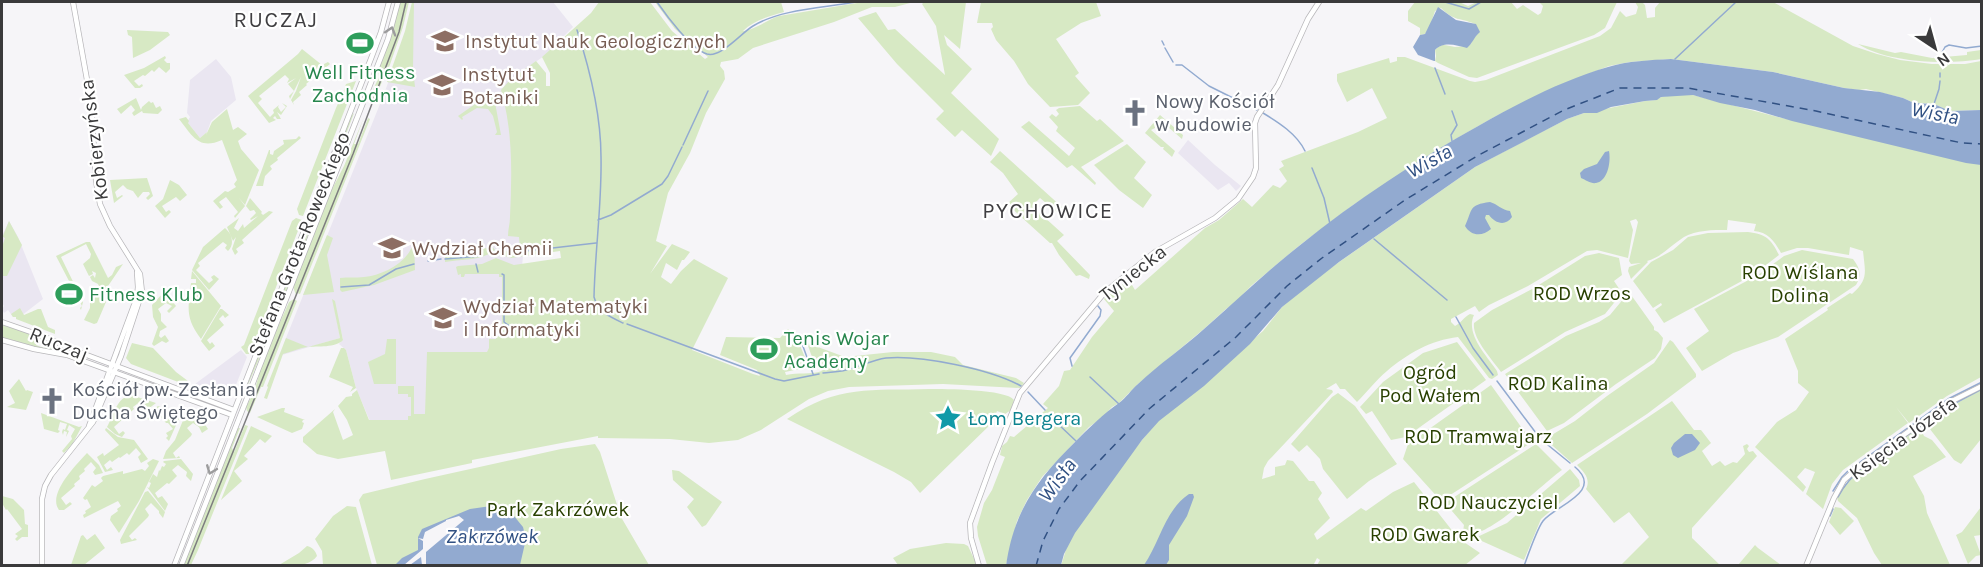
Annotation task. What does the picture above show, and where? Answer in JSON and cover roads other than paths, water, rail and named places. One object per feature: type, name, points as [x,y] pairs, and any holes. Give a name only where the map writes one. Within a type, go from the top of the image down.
[{"type":"main road","name":"Kobierzyńska","points":[[42,566],[42,499],[45,486],[88,429],[113,369],[137,297],[138,287],[137,269],[108,223],[99,198],[91,102],[73,2]]},
{"type":"main road","name":"Stefana Grota-Roweckiego","points":[[174,566],[372,56],[389,2]]},
{"type":"main road","name":"Stefana Grota-Roweckiego","points":[[181,566],[380,59],[398,2]]},
{"type":"main road","name":"Tyniecka","points":[[979,566],[971,538],[970,523],[1020,393],[1105,292],[1155,252],[1228,209],[1246,189],[1256,166],[1255,123],[1257,117],[1278,85],[1308,19],[1319,2]]},
{"type":"main road","name":"Ruczaj","points":[[2,322],[45,337],[113,369]]},
{"type":"main road","name":"Ruczaj","points":[[2,340],[63,354],[113,369]]},
{"type":"main road","points":[[113,369],[239,415]]},
{"type":"main road","name":"Księcia Józefa","points":[[1806,566],[1834,498],[1844,480],[1950,402],[1982,386]]},
{"type":"water","points":[[1438,7],[1456,20],[1476,24],[1480,32],[1467,48],[1450,44],[1438,47],[1435,50],[1434,61],[1418,55],[1413,47],[1420,35],[1425,34]]},
{"type":"water","name":"Wisła","points":[[1671,59],[1773,72],[1844,88],[1880,92],[1914,103],[1934,104],[1950,111],[1981,110],[1981,165],[1792,121],[1693,95],[1661,97],[1657,100],[1611,107],[1597,113],[1584,113],[1567,119],[1475,167],[1339,262],[1282,307],[1250,344],[1204,386],[1159,421],[1142,440],[1075,533],[1061,565],[1006,566],[1021,512],[1039,483],[1061,456],[1091,426],[1122,401],[1135,386],[1321,229],[1387,181],[1433,152],[1542,92],[1591,72],[1616,65]]},
{"type":"water","points":[[1609,151],[1609,165],[1603,179],[1594,183],[1581,178],[1580,173],[1584,169],[1597,164],[1605,152]]},
{"type":"water","points":[[1490,202],[1510,211],[1512,217],[1500,223],[1486,215],[1485,218],[1491,229],[1480,234],[1470,232],[1465,226],[1472,209]]},
{"type":"water","points":[[1685,434],[1692,434],[1700,443],[1695,450],[1678,458],[1673,455],[1671,448]]},
{"type":"water","points":[[1189,494],[1193,494],[1194,497],[1187,516],[1169,545],[1169,560],[1166,565],[1144,565],[1168,517]]},
{"type":"water","name":"Zakrzówek","points":[[498,505],[509,510],[523,527],[526,539],[520,565],[394,566],[402,558],[418,550],[418,537],[422,529],[470,509]]},
{"type":"waterway","points":[[657,2],[679,31],[694,46],[707,54],[725,49],[748,29],[764,20],[803,10],[856,2]]},
{"type":"waterway","points":[[1445,2],[1469,9],[1481,2]]},
{"type":"waterway","points":[[1675,59],[1736,2]]},
{"type":"waterway","points":[[577,30],[594,93],[601,141],[594,297],[602,310],[623,323]]},
{"type":"waterway","points":[[1162,41],[1164,45]]},
{"type":"waterway","points":[[1940,56],[1945,47],[1949,45],[1966,48],[1982,46]]},
{"type":"waterway","points":[[1165,48],[1173,62]]},
{"type":"waterway","points":[[1176,65],[1182,65],[1209,86],[1257,110]]},
{"type":"waterway","points":[[1435,68],[1445,94]]},
{"type":"waterway","name":"Wisła","points":[[1934,104],[1940,81]]},
{"type":"waterway","points":[[683,145],[708,91]]},
{"type":"waterway","name":"Wisła","points":[[1452,111],[1457,125],[1451,135],[1452,141]]},
{"type":"waterway","points":[[1263,113],[1281,124],[1305,151]]},
{"type":"waterway","points":[[598,220],[611,215],[662,184],[682,147]]},
{"type":"waterway","points":[[1312,168],[1324,198],[1330,224]]},
{"type":"waterway","points":[[1374,239],[1447,300]]},
{"type":"waterway","points":[[509,253],[596,243]]},
{"type":"waterway","points":[[445,259],[481,256]]},
{"type":"waterway","points":[[428,261],[441,259]]},
{"type":"waterway","points":[[341,287],[369,285],[396,269],[414,264]]},
{"type":"waterway","points":[[476,264],[478,272]]},
{"type":"waterway","points":[[502,274],[504,275],[504,322],[512,328]]},
{"type":"waterway","points":[[1072,366],[1070,358],[1100,316],[1101,310],[1098,306]]},
{"type":"waterway","points":[[1456,317],[1473,348],[1493,375]]},
{"type":"waterway","points":[[627,324],[775,379],[784,381],[819,374]]},
{"type":"waterway","points":[[800,338],[813,374]]},
{"type":"waterway","points":[[823,373],[846,370],[886,358],[918,359],[955,364],[992,374],[1021,386]]},
{"type":"waterway","points":[[1090,377],[1120,405]]},
{"type":"waterway","points":[[1497,381],[1539,437]]},
{"type":"waterway","points":[[1833,491],[1849,470],[1948,399],[1982,382]]},
{"type":"waterway","points":[[1926,423],[1946,408],[1982,389]]},
{"type":"waterway","points":[[1028,392],[1045,410]]},
{"type":"waterway","points":[[1057,423],[1076,441]]},
{"type":"waterway","points":[[1838,497],[1863,466],[1920,427]]},
{"type":"waterway","points":[[1543,441],[1570,463]]},
{"type":"waterway","points":[[1524,566],[1543,521],[1581,491],[1584,484],[1583,476],[1575,467]]},
{"type":"waterway","points":[[1830,516],[1833,509]]},
{"type":"tram line","points":[[187,566],[353,154],[399,32],[406,2]]},
{"type":"place","name":"Instytut Nauk Geologicznych","points":[[445,41]]},
{"type":"place","name":"Well Fitness Zachodnia","points":[[360,43]]},
{"type":"place","name":"Instytut Botaniki","points":[[442,85]]},
{"type":"place","name":"Nowy Kościół w budowie","points":[[1135,113]]},
{"type":"place","name":"Wydział Chemii","points":[[392,248]]},
{"type":"place","name":"Fitness Klub","points":[[69,294]]},
{"type":"place","name":"Wydział Matematyki i Informatyki","points":[[443,318]]},
{"type":"place","name":"Tenis Wojar Academy","points":[[764,349]]},
{"type":"place","name":"Kościół pw. Zesłania Ducha Świętego","points":[[52,401]]},
{"type":"place","name":"Łom Bergera","points":[[948,418]]},
{"type":"district","name":"RUCZAJ","points":[[276,20]]},
{"type":"district","name":"PYCHOWICE","points":[[1048,211]]},
{"type":"park label","name":"ROD Wiślana Dolina","points":[[1800,284]]},
{"type":"park label","name":"ROD Wrzos","points":[[1582,293]]},
{"type":"park label","name":"ROD Kalina","points":[[1558,383]]},
{"type":"park label","name":"Ogród Pod Wałem","points":[[1430,384]]},
{"type":"park label","name":"ROD Tramwajarz","points":[[1478,436]]},
{"type":"park label","name":"ROD Nauczyciel","points":[[1488,502]]},
{"type":"park label","name":"Park Zakrzówek","points":[[558,509]]},
{"type":"park label","name":"ROD Gwarek","points":[[1425,534]]}]
